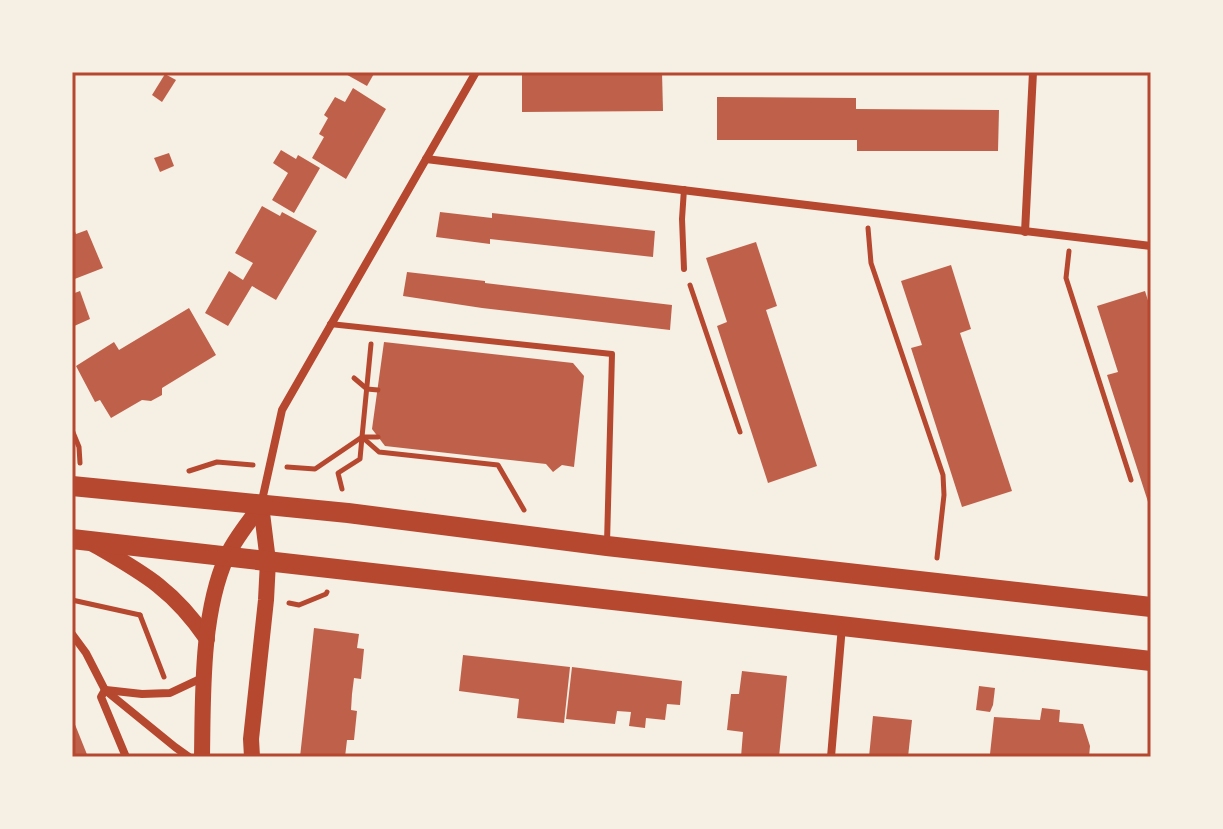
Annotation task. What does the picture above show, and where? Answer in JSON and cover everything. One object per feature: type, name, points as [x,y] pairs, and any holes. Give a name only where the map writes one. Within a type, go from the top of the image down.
[{"type":"main road","points":[[74,486],[348,513],[607,546],[1151,607]]},
{"type":"main road","points":[[202,757],[207,639],[214,593],[227,555],[261,505]]},
{"type":"main road","points":[[252,757],[251,739],[268,561],[261,505]]},
{"type":"main road","points":[[79,539],[1151,661]]},
{"type":"main road","points":[[79,539],[145,574],[189,614],[207,639]]},
{"type":"street","points":[[261,505],[282,410],[476,72]]},
{"type":"street","points":[[1025,232],[1033,72]]},
{"type":"street","points":[[426,159],[1151,246]]},
{"type":"street","points":[[831,757],[842,625]]},
{"type":"street","points":[[72,634],[86,653],[105,690],[189,757]]},
{"type":"street","points":[[105,690],[170,693],[205,676]]},
{"type":"street","points":[[105,690],[101,697],[126,757]]},
{"type":"lane","points":[[684,189],[684,269]]},
{"type":"lane","points":[[330,324],[612,354],[607,546]]},
{"type":"path","points":[[867,211],[871,263],[943,475],[936,583]]},
{"type":"path","points":[[1071,236],[1066,278],[1131,480]]},
{"type":"path","points":[[684,269],[740,432]]},
{"type":"path","points":[[348,513],[338,473],[360,459],[373,328]]},
{"type":"path","points":[[354,378],[367,389],[378,390]]},
{"type":"path","points":[[72,430],[81,455],[74,486]]},
{"type":"path","points":[[362,437],[379,452],[498,465],[540,537]]},
{"type":"path","points":[[182,473],[217,462],[315,469],[362,437],[378,437]]},
{"type":"path","points":[[72,600],[140,615]]},
{"type":"building","points":[[342,72],[375,72],[367,86]]},
{"type":"building","points":[[522,72],[662,72],[663,111],[522,112]]},
{"type":"building","points":[[165,74],[176,80],[162,102],[152,95]]},
{"type":"building","points":[[353,88],[386,109],[346,179],[312,158],[324,137],[319,134],[328,118],[324,115],[335,97],[345,102]]},
{"type":"building","points":[[717,97],[856,98],[856,109],[999,110],[998,151],[857,151],[857,140],[717,140]]},
{"type":"building","points":[[281,150],[296,159],[298,155],[320,168],[294,213],[272,200],[288,173],[273,163]]},
{"type":"building","points":[[169,153],[174,166],[160,172],[154,158]]},
{"type":"building","points":[[262,206],[280,216],[282,212],[317,231],[276,300],[252,286],[228,326],[205,313],[229,271],[243,280],[253,263],[235,253]]},
{"type":"building","points":[[440,212],[492,218],[492,213],[655,231],[653,257],[490,239],[490,244],[436,237]]},
{"type":"building","points":[[72,224],[76,234],[87,230],[103,268],[72,280]]},
{"type":"building","points":[[756,242],[777,306],[766,310],[817,466],[768,483],[717,326],[727,322],[706,258]]},
{"type":"building","points":[[951,265],[971,329],[960,333],[1012,491],[962,507],[911,348],[922,345],[901,281]]},
{"type":"building","points":[[407,272],[672,305],[670,330],[403,296]]},
{"type":"building","points":[[80,291],[90,319],[72,327],[72,294]]},
{"type":"building","points":[[1145,291],[1151,310],[1150,508],[1107,375],[1118,372],[1097,306]]},
{"type":"building","points":[[189,308],[216,355],[162,388],[162,395],[151,401],[142,400],[111,418],[100,400],[95,402],[76,366],[114,342],[119,350]]},
{"type":"building","points":[[384,342],[573,363],[584,376],[574,467],[562,465],[553,472],[546,464],[385,446],[372,429]]},
{"type":"building","points":[[314,628],[359,634],[357,648],[364,649],[361,679],[354,678],[352,694],[351,710],[357,711],[354,740],[347,740],[345,757],[300,757]]},
{"type":"building","points":[[463,655],[570,667],[564,723],[517,718],[519,699],[459,691]]},
{"type":"building","points":[[572,667],[682,681],[680,705],[667,704],[665,720],[646,718],[645,728],[629,726],[631,712],[617,711],[615,724],[566,719]]},
{"type":"building","points":[[742,671],[787,676],[779,757],[741,757],[743,732],[727,730],[731,694],[739,694]]},
{"type":"building","points":[[979,686],[995,688],[990,712],[976,710]]},
{"type":"building","points":[[1042,708],[1060,710],[1059,722],[1083,724],[1090,746],[1089,757],[990,754],[994,717],[1040,720]]},
{"type":"building","points":[[873,716],[912,720],[908,757],[869,757]]},
{"type":"building","points":[[72,717],[88,757],[72,757]]}]
